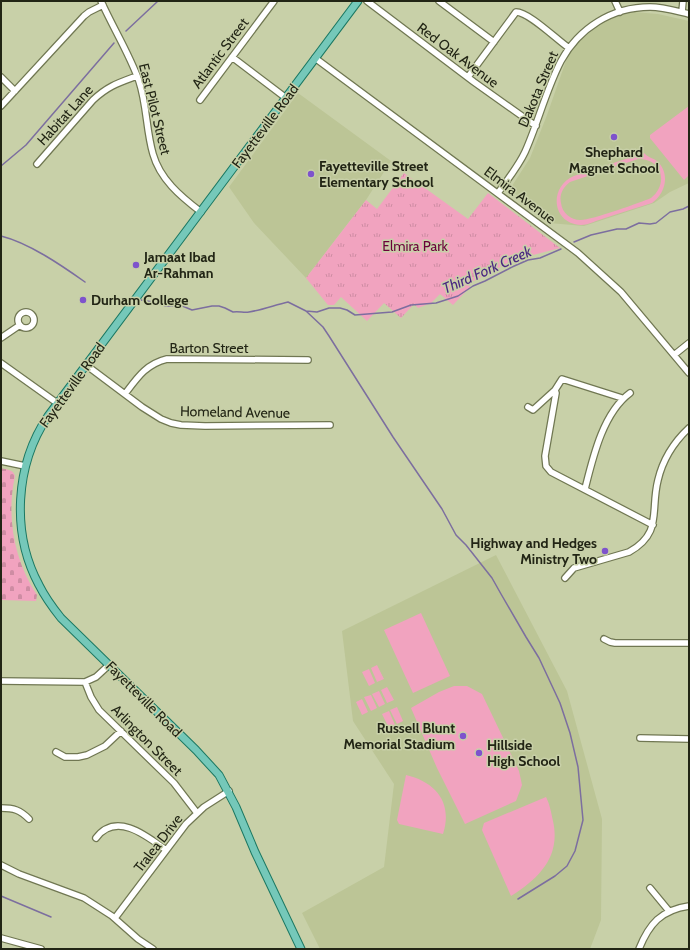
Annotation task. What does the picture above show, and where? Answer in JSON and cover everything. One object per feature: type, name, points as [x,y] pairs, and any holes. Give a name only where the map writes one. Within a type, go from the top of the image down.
[{"type":"main road","name":"Fayetteville Road","points":[[301,949],[255,852],[229,791],[216,771],[58,614],[38,585],[30,568],[24,545],[20,514],[25,466],[36,435],[56,403],[201,212],[358,1]]},
{"type":"street","name":"Atlantic Street","points":[[200,100],[274,1]]},
{"type":"street","name":"Red Oak Avenue","points":[[367,1],[536,126]]},
{"type":"street","points":[[439,1],[494,42]]},
{"type":"street","points":[[615,1],[620,12]]},
{"type":"street","points":[[682,12],[683,1]]},
{"type":"street","points":[[1,106],[84,16],[102,3]]},
{"type":"street","name":"East Pilot Street","points":[[102,3],[129,56],[137,76],[157,166],[174,189],[201,212]]},
{"type":"street","name":"Dakota Street","points":[[498,193],[524,154],[557,69],[569,48],[588,27],[605,17],[636,8],[651,7],[689,14]]},
{"type":"street","points":[[468,77],[516,12],[520,12],[528,16],[569,48]]},
{"type":"street","points":[[232,57],[286,98]]},
{"type":"street","name":"Elmira Avenue","points":[[316,58],[572,249],[612,283],[629,301],[689,373]]},
{"type":"street","name":"Habitat Lane","points":[[37,164],[100,93],[108,87],[137,76]]},
{"type":"street","points":[[1,77],[15,91]]},
{"type":"street","points":[[1,338],[20,325]]},
{"type":"street","points":[[674,355],[689,343]]},
{"type":"street","name":"Barton Street","points":[[125,394],[145,369],[154,363],[167,359],[308,360]]},
{"type":"street","points":[[1,363],[56,403]]},
{"type":"street","name":"Homeland Avenue","points":[[86,365],[161,419],[181,425],[330,426]]},
{"type":"street","points":[[528,407],[533,410],[553,391],[562,379],[622,398]]},
{"type":"street","points":[[553,391],[556,393],[545,456],[546,466],[553,474],[653,525]]},
{"type":"street","points":[[585,489],[590,468],[607,422],[622,398],[630,392]]},
{"type":"street","points":[[565,578],[574,568],[619,556],[637,548],[649,534],[653,525],[660,472],[670,449],[689,428]]},
{"type":"street","points":[[1,461],[25,466]]},
{"type":"street","points":[[604,639],[615,643],[689,643]]},
{"type":"street","points":[[1,681],[85,682],[96,677],[109,665]]},
{"type":"street","name":"Arlington Street","points":[[85,682],[87,689],[96,705],[174,783],[197,813]]},
{"type":"street","points":[[56,752],[64,757],[78,757],[87,755],[105,746],[121,731]]},
{"type":"street","points":[[640,738],[689,739]]},
{"type":"street","name":"Tralea Drive","points":[[115,918],[181,830],[197,813],[212,801],[229,791]]},
{"type":"street","points":[[1,808],[21,811],[29,819]]},
{"type":"street","points":[[96,838],[100,831],[108,828],[126,827],[138,830],[145,834],[166,850]]},
{"type":"street","points":[[1,865],[19,874],[84,898],[115,918],[138,939],[153,949]]},
{"type":"street","points":[[650,888],[668,911]]},
{"type":"street","points":[[639,949],[650,928],[659,918],[668,911],[689,906]]},
{"type":"street","points":[[1,938],[40,949]]},
{"type":"shaded area","name":"Shephard Magnet School","points":[[634,12],[658,14],[689,21],[689,183],[670,192],[654,203],[584,226],[549,223],[510,189],[530,158],[568,55],[581,38],[596,25],[613,17]]},
{"type":"shaded area","name":"Fayetteville Street Elementary School","points":[[298,93],[391,161],[366,200],[306,278],[254,223],[229,187]]},
{"type":"shaded area","name":"Hillside High School","points":[[496,555],[567,691],[602,819],[601,920],[590,949],[320,949],[302,913],[384,867],[394,784],[353,721],[342,631]]},
{"type":"green space","points":[[689,106],[689,175],[684,180],[650,138],[650,135]]},
{"type":"green space","points":[[644,153],[657,161],[661,166],[664,172],[665,184],[657,199],[652,203],[581,225],[571,223],[564,218],[559,212],[557,204],[557,196],[560,188],[566,181],[574,176]],"holes":[[[638,159],[653,163],[657,167],[661,179],[657,192],[651,198],[616,211],[585,220],[573,219],[563,210],[561,194],[565,186],[570,182]]]},
{"type":"green space","name":"Elmira Park","points":[[404,173],[468,219],[488,193],[560,248],[514,260],[468,284],[470,287],[453,305],[440,294],[431,303],[418,308],[414,304],[401,318],[384,303],[367,321],[341,297],[334,305],[328,305],[306,278],[366,200],[377,209]]},
{"type":"green space","points":[[1,468],[11,471],[15,476],[11,507],[14,538],[23,568],[37,595],[36,601],[1,600]]},
{"type":"green space","points":[[421,613],[450,676],[413,693],[384,630]]},
{"type":"green space","points":[[377,665],[384,679],[377,682],[371,668]]},
{"type":"green space","points":[[369,669],[375,683],[369,686],[362,672]]},
{"type":"green space","name":"Russell Blunt Memorial Stadium","points":[[454,686],[467,686],[482,694],[519,771],[522,785],[516,801],[465,824],[437,768],[411,708],[439,692]]},
{"type":"green space","points":[[387,687],[394,700],[387,703],[381,690]]},
{"type":"green space","points":[[379,691],[385,704],[379,707],[372,694]]},
{"type":"green space","points":[[371,695],[377,708],[371,711],[364,697]]},
{"type":"green space","points":[[362,699],[368,712],[362,715],[356,702]]},
{"type":"green space","points":[[397,707],[403,721],[397,724],[390,710]]},
{"type":"green space","points":[[389,711],[395,725],[389,728],[382,714]]},
{"type":"green space","points":[[406,775],[417,778],[426,783],[440,796],[446,813],[446,823],[443,834],[399,824],[397,820]]},
{"type":"green space","points":[[546,797],[551,812],[555,834],[551,856],[539,874],[511,896],[482,830],[484,823]]},
{"type":"waterway","points":[[126,31],[158,1]]},
{"type":"waterway","points":[[1,166],[26,145],[114,43]]},
{"type":"waterway","name":"Third Fork Creek","points":[[574,242],[591,235],[617,229],[626,229],[639,223],[656,223],[670,212],[689,206]]},
{"type":"waterway","name":"Third Fork Creek","points":[[1,236],[12,239],[34,249],[85,282]]},
{"type":"waterway","name":"Third Fork Creek","points":[[141,300],[166,306],[180,305],[192,310],[219,306],[233,312],[254,311],[288,302],[306,311],[317,312],[329,308],[340,308],[355,315],[392,312],[411,305],[436,303],[458,296],[473,286],[512,267],[528,260],[540,258],[561,249]]},
{"type":"waterway","points":[[306,311],[323,327],[393,437],[442,509],[456,535],[466,545],[492,578],[539,658],[560,703],[570,733],[578,767],[583,820],[575,851],[567,866],[555,876],[518,899]]},
{"type":"waterway","points":[[1,896],[51,917]]},
{"type":"place","name":"Shephard Magnet School","points":[[614,137]]},
{"type":"place","name":"Fayetteville Street Elementary School","points":[[311,174]]},
{"type":"place","name":"Jamaat Ibad Ar-Rahman","points":[[136,265]]},
{"type":"place","name":"Durham College","points":[[83,300]]},
{"type":"place","name":"Highway and Hedges Ministry Two","points":[[605,551]]},
{"type":"place","name":"Russell Blunt Memorial Stadium","points":[[463,736]]},
{"type":"place","name":"Hillside High School","points":[[479,753]]}]
